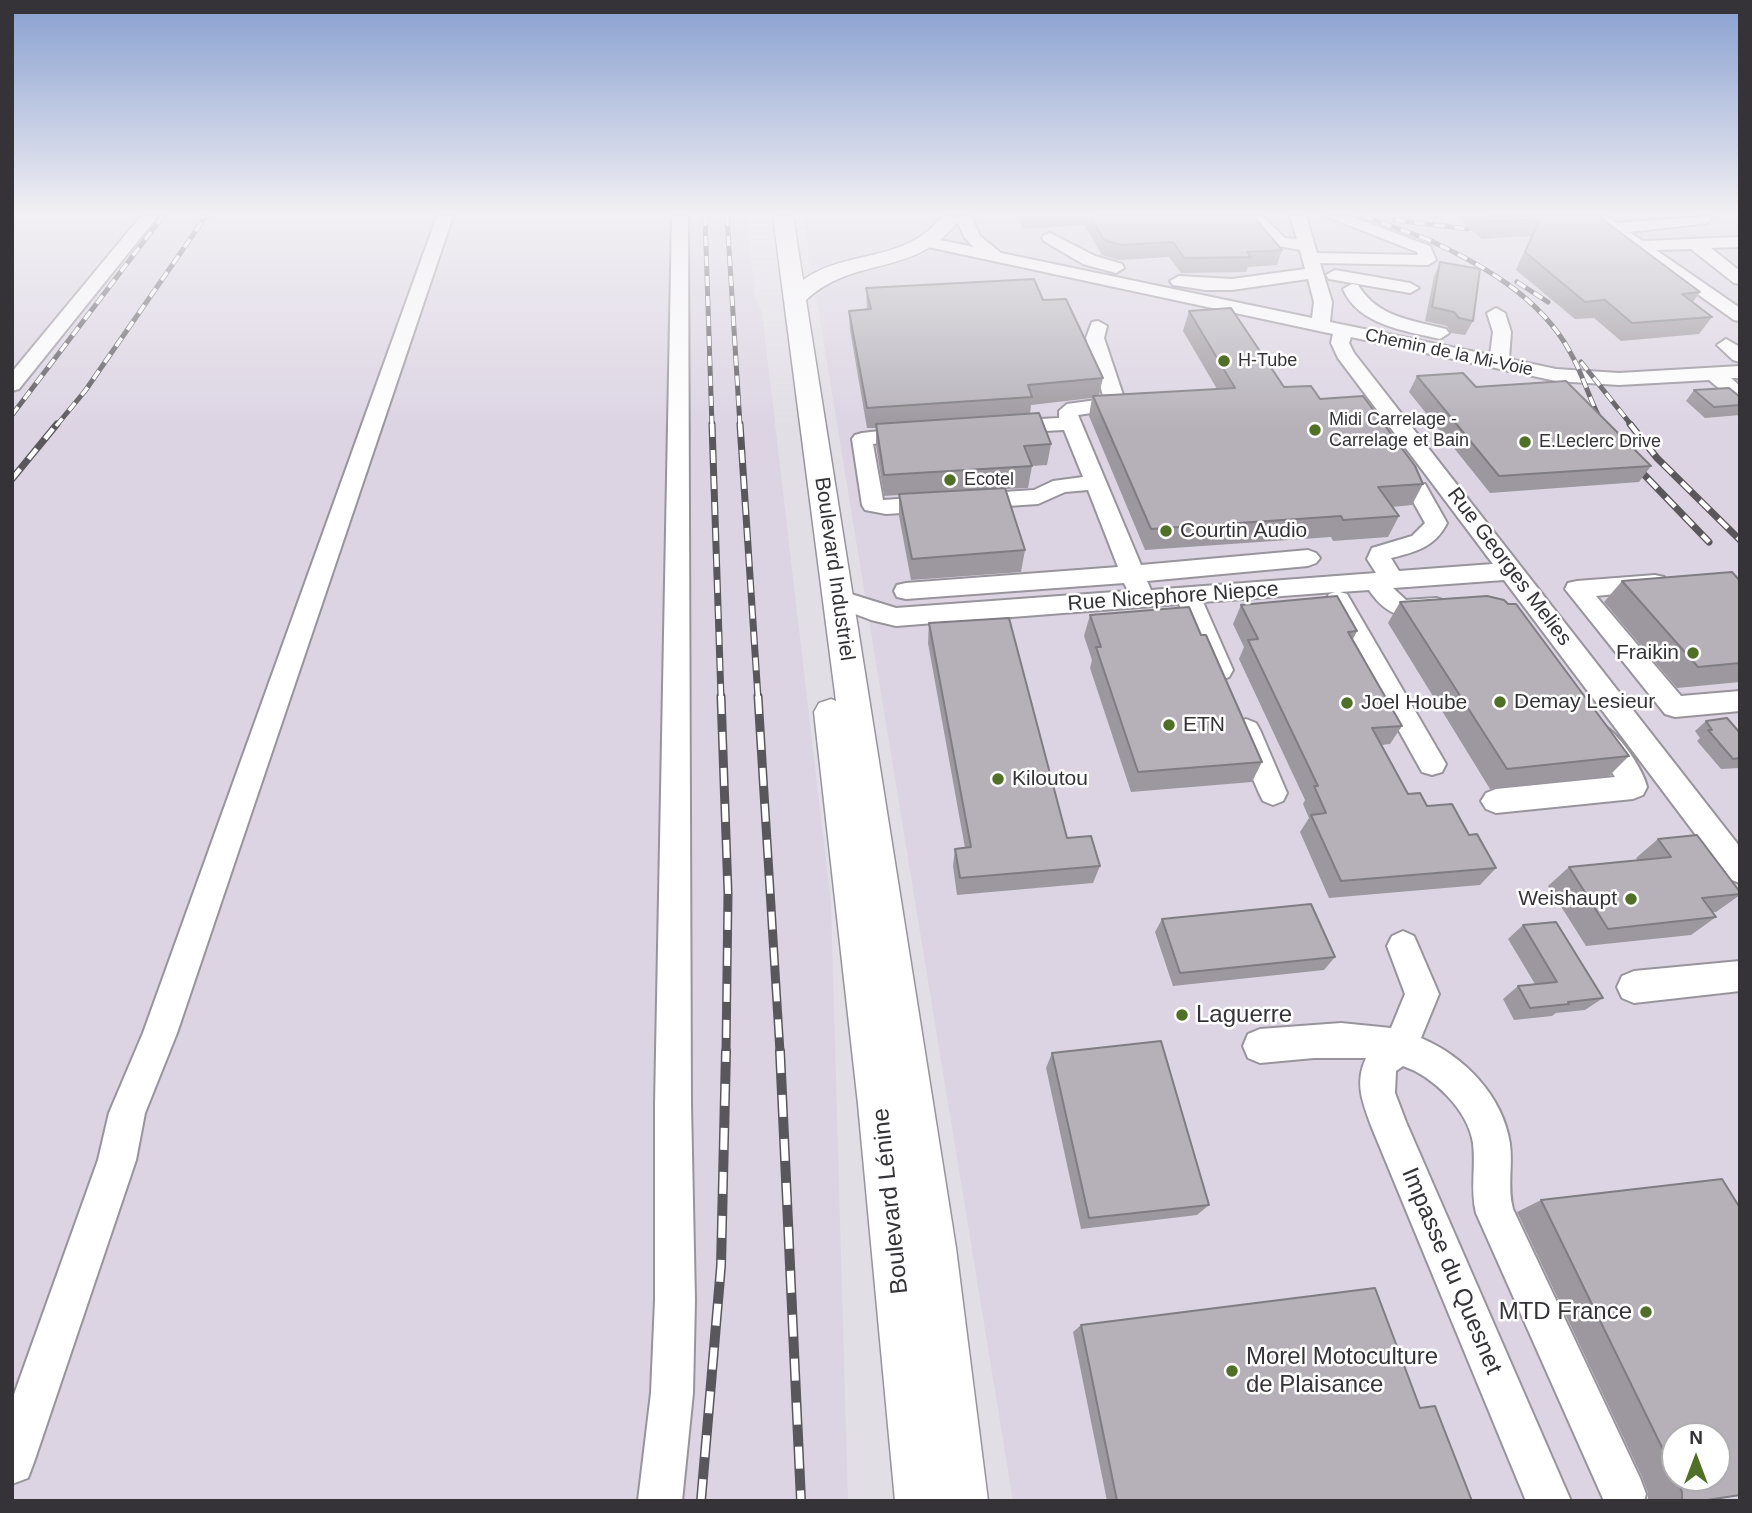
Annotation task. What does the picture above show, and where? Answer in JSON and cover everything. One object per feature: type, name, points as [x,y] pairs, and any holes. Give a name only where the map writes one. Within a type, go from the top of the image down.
[{"type":"main road","name":"Boulevard Industriel","points":[[780,287],[829,693],[870,912]]},
{"type":"main road","name":"Boulevard Industriel","points":[[788,287],[796,297],[838,598],[870,912]]},
{"type":"main road","points":[[796,297],[810,287]]},
{"type":"main road","name":"Boulevard Lénine","points":[[870,912],[880,1104],[923,1501]]},
{"type":"main road","name":"Boulevard Lénine","points":[[870,912],[932,1248],[960,1501]]},
{"type":"street","points":[[12,385],[92,287]]},
{"type":"street","points":[[12,1462],[117,1160],[127,1113],[192,942],[420,287]]},
{"type":"street","points":[[660,1501],[672,1393],[675,1300],[673,1104],[679,287]]},
{"type":"street","name":"Chemin de la Mi-Voie","points":[[1162,287],[1343,331],[1500,355],[1556,375],[1605,379],[1740,372]]},
{"type":"street","points":[[1319,287],[1323,302],[1320,326]]},
{"type":"street","points":[[1405,287],[1410,288]]},
{"type":"street","points":[[1697,287],[1740,316]]},
{"type":"street","points":[[1353,289],[1358,302],[1391,319],[1500,355],[1502,326],[1496,313]]},
{"type":"street","points":[[1098,326],[1095,338],[1115,401],[1107,406],[1073,408],[1068,415],[1142,599]]},
{"type":"street","name":"Rue Georges Melies","points":[[1343,331],[1340,343],[1345,354],[1686,799],[1725,832],[1740,870]]},
{"type":"street","points":[[1713,373],[1740,396]]},
{"type":"street","points":[[989,428],[1071,423]]},
{"type":"street","points":[[935,432],[867,436],[862,439],[873,505],[886,507],[1038,496],[1061,486],[1096,483]]},
{"type":"street","points":[[1417,489],[1436,523],[1434,530],[1414,544],[1380,553],[1389,601],[1399,608],[1464,605]]},
{"type":"street","points":[[906,591],[1308,558]]},
{"type":"street","name":"Rue Nicephore Niepce","points":[[838,598],[880,614],[896,617],[1512,571]]},
{"type":"street","points":[[1681,581],[1577,589],[1675,707],[1740,701]]},
{"type":"street","points":[[1329,585],[1432,764]]},
{"type":"street","points":[[1188,596],[1273,793]]},
{"type":"street","points":[[1563,637],[1613,632]]},
{"type":"street","points":[[1496,801],[1633,787],[1631,778],[1588,719]]},
{"type":"street","points":[[1620,762],[1656,759]]},
{"type":"street","name":"Impasse du Quesnet","points":[[1403,946],[1422,994],[1421,1002],[1400,1046],[1384,1059],[1377,1073],[1377,1093],[1549,1501]]},
{"type":"street","points":[[1634,987],[1740,976]]},
{"type":"street","points":[[1260,1046],[1338,1039],[1400,1046],[1433,1062],[1453,1077],[1468,1095],[1485,1122],[1491,1146],[1489,1183],[1495,1213],[1623,1494]]},
{"type":"shaded area","points":[[12,287],[754,287],[755,297],[762,312],[831,903],[848,1501],[12,1501]]},
{"type":"shaded area","points":[[815,287],[1740,287],[1740,1501],[1013,1501]]},
{"type":"building","points":[[1037,287],[1043,300],[1066,299],[1103,378],[1028,385],[1032,397],[867,408],[849,311],[871,309],[866,288]]},
{"type":"building","points":[[1436,287],[1478,287],[1473,321],[1459,318],[1454,312],[1432,307]]},
{"type":"building","points":[[1567,287],[1693,287],[1700,292],[1682,294],[1712,317],[1632,323],[1605,300],[1585,302]]},
{"type":"building","points":[[1231,308],[1284,387],[1311,386],[1320,399],[1363,396],[1415,466],[1423,484],[1378,487],[1399,516],[1343,520],[1341,516],[1151,529],[1093,396],[1235,388],[1189,311]]},
{"type":"building","name":"E.Leclerc Drive","points":[[1463,373],[1476,387],[1566,381],[1651,466],[1499,476],[1417,376]]},
{"type":"building","points":[[1729,388],[1740,397],[1740,405],[1714,407],[1694,390]]},
{"type":"building","points":[[1039,413],[1051,444],[1024,446],[1032,466],[884,475],[876,424]]},
{"type":"building","points":[[1005,488],[1025,550],[912,559],[899,494]]},
{"type":"building","points":[[1732,572],[1740,581],[1740,663],[1698,667],[1622,581]]},
{"type":"building","points":[[1337,596],[1357,631],[1348,632],[1402,726],[1372,728],[1408,794],[1420,793],[1427,806],[1452,804],[1469,835],[1477,834],[1496,868],[1341,881],[1311,815],[1326,813],[1314,786],[1318,786],[1248,640],[1258,639],[1241,605]]},
{"type":"building","name":"Demay Lesieur","points":[[1487,596],[1504,600],[1508,604],[1516,604],[1629,756],[1507,769],[1400,602]]},
{"type":"building","name":"ETN","points":[[1189,607],[1201,635],[1206,635],[1262,762],[1138,772],[1096,647],[1101,647],[1090,615]]},
{"type":"building","name":"Kiloutou","points":[[1009,618],[1067,838],[1091,836],[1100,866],[960,878],[955,849],[971,847],[929,623]]},
{"type":"building","points":[[1727,718],[1740,733],[1740,758],[1733,759],[1708,730],[1712,730],[1706,721]]},
{"type":"building","name":"Weishaupt","points":[[1697,835],[1740,892],[1702,898],[1716,917],[1608,929],[1569,867],[1671,857],[1658,839]]},
{"type":"building","points":[[1311,904],[1335,957],[1180,973],[1162,919]]},
{"type":"building","points":[[1556,922],[1603,998],[1530,1008],[1518,986],[1557,982],[1523,925]]},
{"type":"building","points":[[1161,1041],[1209,1205],[1089,1218],[1052,1053]]},
{"type":"building","name":"MTD France","points":[[1722,1179],[1740,1208],[1740,1495],[1682,1501],[1682,1492],[1731,1492],[1731,1422],[1661,1422],[1661,1445],[1541,1200]]},
{"type":"building","name":"Morel Motoculture de Plaisance","points":[[1375,1288],[1420,1408],[1435,1406],[1472,1501],[1117,1501],[1081,1325]]},
{"type":"railway","points":[[12,415],[109,287]]},
{"type":"railway","points":[[56,426],[85,391],[157,287]]},
{"type":"railway","points":[[707,287],[712,426]]},
{"type":"railway","points":[[731,287],[740,426]]},
{"type":"railway","points":[[1511,287],[1542,314],[1557,332],[1570,352],[1603,424]]},
{"type":"railway","points":[[1524,287],[1548,302]]},
{"type":"railway","points":[[1581,362],[1632,426]]},
{"type":"railway","points":[[12,479],[57,424]]},
{"type":"railway","points":[[712,424],[721,698]]},
{"type":"railway","points":[[740,424],[758,698]]},
{"type":"railway","points":[[1630,424],[1657,458],[1740,540]]},
{"type":"railway","points":[[1630,460],[1709,542]]},
{"type":"railway","points":[[721,696],[728,893],[726,1052]]},
{"type":"railway","points":[[758,696],[780,1052]]},
{"type":"railway","points":[[701,1501],[721,1266],[726,1051]]},
{"type":"railway","points":[[780,1051],[801,1501]]},
{"type":"place","name":"H-Tube","points":[[1224,361]]},
{"type":"place","name":"Midi Carrelage - Carrelage et Bain","points":[[1315,430]]},
{"type":"place","name":"E.Leclerc Drive","points":[[1525,442]]},
{"type":"place","name":"Ecotel","points":[[950,480]]},
{"type":"place","name":"Courtin Audio","points":[[1166,531]]},
{"type":"place","name":"Fraikin","points":[[1693,653]]},
{"type":"place","name":"Demay Lesieur","points":[[1500,702]]},
{"type":"place","name":"Joel Hoube","points":[[1347,703]]},
{"type":"place","name":"ETN","points":[[1169,725]]},
{"type":"place","name":"Kiloutou","points":[[998,779]]},
{"type":"place","name":"Weishaupt","points":[[1631,899]]},
{"type":"place","name":"Laguerre","points":[[1182,1015]]},
{"type":"place","name":"MTD France","points":[[1646,1312]]},
{"type":"place","name":"Morel Motoculture de Plaisance","points":[[1232,1371]]}]
